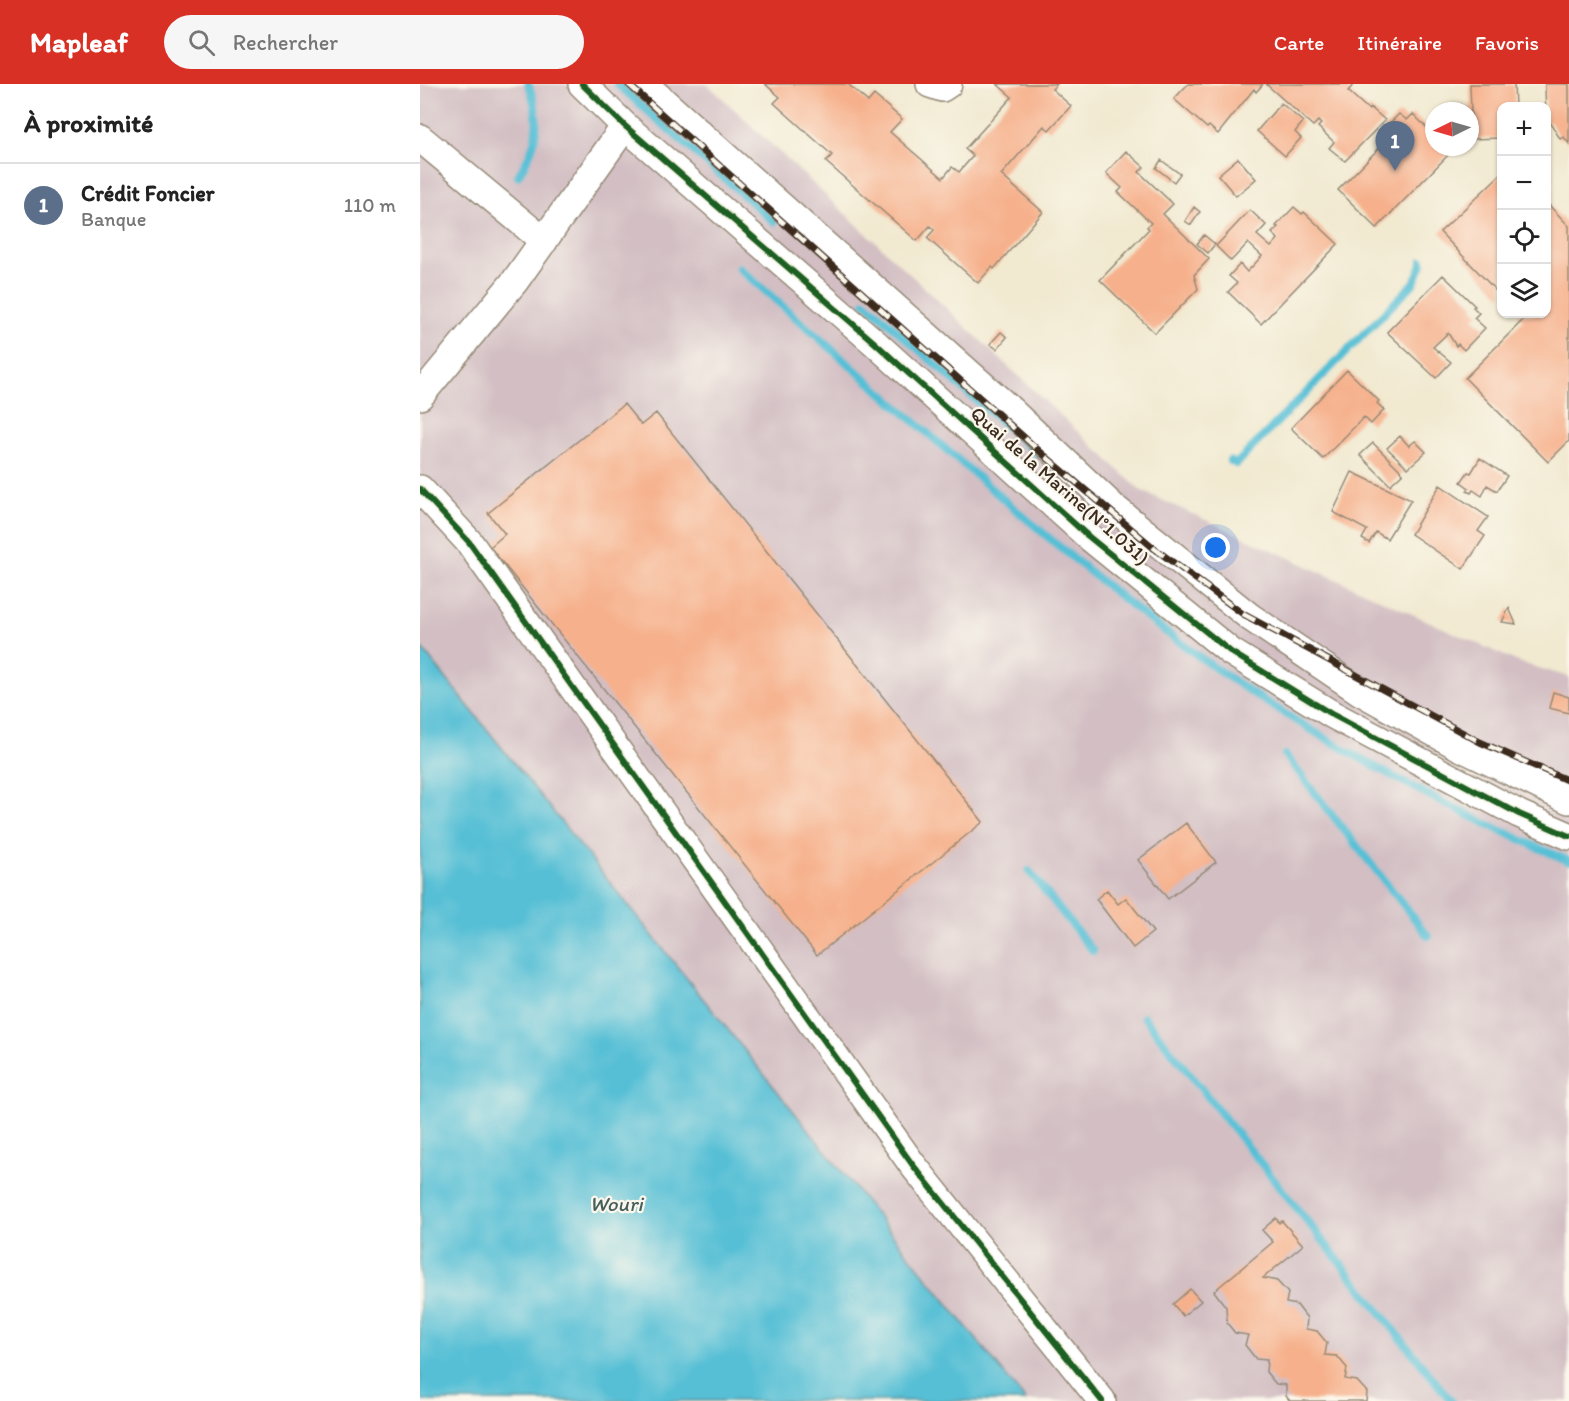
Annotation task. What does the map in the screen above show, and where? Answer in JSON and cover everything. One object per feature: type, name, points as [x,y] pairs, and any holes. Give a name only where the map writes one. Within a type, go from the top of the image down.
[{"type":"street","name":"Quai de la Marine(N°1.031)","points":[[582,84],[626,126],[884,351],[1088,536],[1231,652],[1333,715],[1508,808],[1569,836]]},
{"type":"street","name":"Quai de la Marine(N°1.031)","points":[[644,84],[1007,407],[1113,507],[1250,617],[1361,692],[1458,746],[1569,800]]},
{"type":"street","points":[[930,84],[942,88],[948,84]]},
{"type":"street","points":[[420,396],[515,281],[626,126]]},
{"type":"street","points":[[420,138],[544,241]]},
{"type":"street","points":[[420,489],[469,542],[912,1164],[1102,1401]]},
{"type":"shaded area","points":[[420,84],[707,84],[1140,490],[1518,662],[1569,677],[1569,1401],[1026,1401],[420,646]]},
{"type":"water","name":"Wouri","points":[[420,646],[1026,1401],[420,1401]]},
{"type":"building","points":[[765,84],[848,84],[868,102],[874,95],[902,119],[890,132],[943,178],[952,167],[959,172],[973,156],[965,149],[1012,97],[997,84],[1057,84],[1052,89],[1071,106],[1049,130],[1044,126],[1001,175],[1043,212],[994,269],[992,267],[978,283],[927,238],[934,230],[930,226],[917,241],[826,162],[832,155],[774,103],[780,97]]},
{"type":"building","points":[[1188,84],[1263,84],[1256,92],[1254,89],[1218,134],[1209,126],[1207,128],[1174,99]]},
{"type":"building","points":[[1266,84],[1354,84],[1348,91],[1369,110],[1370,107],[1385,120],[1345,161],[1329,148],[1334,142],[1318,127],[1321,124],[1318,121],[1313,126]]},
{"type":"building","points":[[1470,84],[1514,84],[1515,102],[1497,102],[1497,138],[1479,139],[1479,102],[1471,102]]},
{"type":"building","points":[[1545,84],[1569,84],[1569,144],[1564,137],[1560,139],[1551,124],[1551,102],[1545,102]]},
{"type":"building","points":[[1281,103],[1303,122],[1295,132],[1301,138],[1285,156],[1257,131]]},
{"type":"building","points":[[1399,114],[1407,120],[1413,114],[1425,126],[1425,156],[1447,156],[1377,228],[1338,190],[1385,142],[1383,140],[1390,134],[1384,129]]},
{"type":"building","points":[[1126,151],[1144,167],[1139,172],[1173,204],[1163,214],[1209,259],[1194,275],[1198,289],[1155,333],[1100,280],[1149,229],[1147,227],[1151,223],[1118,192],[1122,188],[1106,173]]},
{"type":"building","points":[[1238,158],[1256,179],[1236,196],[1218,175]]},
{"type":"building","points":[[1161,160],[1180,174],[1174,182],[1156,168]]},
{"type":"building","points":[[1497,178],[1497,292],[1440,232]]},
{"type":"building","points":[[1194,207],[1200,212],[1191,225],[1185,221]]},
{"type":"building","points":[[1294,207],[1302,214],[1304,212],[1338,244],[1261,324],[1228,292],[1237,283],[1229,276],[1240,264],[1247,272],[1262,256],[1248,243],[1231,261],[1216,246],[1250,210],[1266,225],[1257,235],[1271,247],[1278,239],[1272,233],[1278,227],[1276,226]]},
{"type":"building","points":[[1551,207],[1569,226],[1569,441],[1548,462],[1465,378],[1523,320],[1521,318],[1551,318]]},
{"type":"building","points":[[1204,235],[1215,244],[1208,253],[1197,244]]},
{"type":"building","points":[[1443,275],[1475,306],[1473,307],[1479,313],[1474,318],[1485,328],[1464,350],[1458,344],[1456,346],[1448,333],[1433,347],[1451,362],[1436,378],[1387,332]]},
{"type":"building","points":[[1001,332],[1007,337],[997,349],[990,344]]},
{"type":"building","points":[[1347,370],[1379,401],[1377,403],[1384,410],[1371,424],[1364,417],[1323,459],[1291,428]]},
{"type":"building","points":[[624,404],[641,425],[656,413],[983,822],[817,955],[490,547],[505,534],[488,513]]},
{"type":"building","points":[[1400,436],[1409,446],[1415,441],[1426,452],[1408,468],[1387,448]]},
{"type":"building","points":[[1373,443],[1403,473],[1390,485],[1360,455]]},
{"type":"building","points":[[1480,458],[1507,476],[1497,491],[1487,485],[1482,496],[1473,490],[1471,493],[1467,491],[1469,488],[1461,482],[1468,472],[1471,473]]},
{"type":"building","points":[[1352,472],[1411,500],[1387,539],[1376,532],[1369,543],[1362,539],[1367,530],[1333,512]]},
{"type":"building","points":[[1440,485],[1488,517],[1478,531],[1485,536],[1463,569],[1411,534]]},
{"type":"building","points":[[1509,608],[1516,624],[1502,622]]},
{"type":"building","points":[[1553,692],[1569,697],[1569,713],[1549,708]]},
{"type":"building","points":[[1186,823],[1216,862],[1168,899],[1138,860]]},
{"type":"building","points":[[1107,890],[1118,904],[1126,898],[1153,932],[1133,948],[1096,899]]},
{"type":"building","points":[[1276,1218],[1279,1223],[1282,1221],[1303,1245],[1263,1278],[1277,1281],[1288,1293],[1286,1303],[1297,1305],[1307,1318],[1306,1329],[1317,1331],[1327,1343],[1325,1355],[1337,1356],[1347,1368],[1345,1379],[1357,1381],[1367,1392],[1366,1401],[1290,1401],[1286,1396],[1286,1385],[1276,1384],[1266,1372],[1267,1360],[1256,1359],[1245,1345],[1248,1335],[1235,1333],[1227,1323],[1226,1307],[1214,1291],[1273,1242],[1262,1230]]},
{"type":"building","points":[[1190,1289],[1201,1301],[1183,1316],[1173,1304]]},
{"type":"waterway","points":[[518,176],[531,151],[536,135],[535,107],[528,84]]},
{"type":"waterway","points":[[617,84],[774,222]]},
{"type":"waterway","points":[[1230,461],[1236,464],[1414,283],[1422,261]]},
{"type":"waterway","points":[[739,268],[1096,577],[1225,675],[1307,728],[1392,776],[1480,821],[1569,861]]},
{"type":"waterway","points":[[865,302],[1037,454]]},
{"type":"waterway","points":[[1285,755],[1428,936]]},
{"type":"waterway","points":[[1029,871],[1093,951]]},
{"type":"waterway","points":[[1144,1017],[1451,1401]]},
{"type":"railway","points":[[628,84],[1045,456],[1155,549],[1243,614],[1480,742],[1569,781]]},
{"type":"cycle path","points":[[582,84],[625,126],[875,343],[1088,536],[1231,652],[1333,715],[1519,814],[1569,836]]},
{"type":"cycle path","points":[[420,489],[469,542],[912,1164],[1102,1401]]},
{"type":"place","name":"Crédit Foncier","points":[[1395,171]]}]
